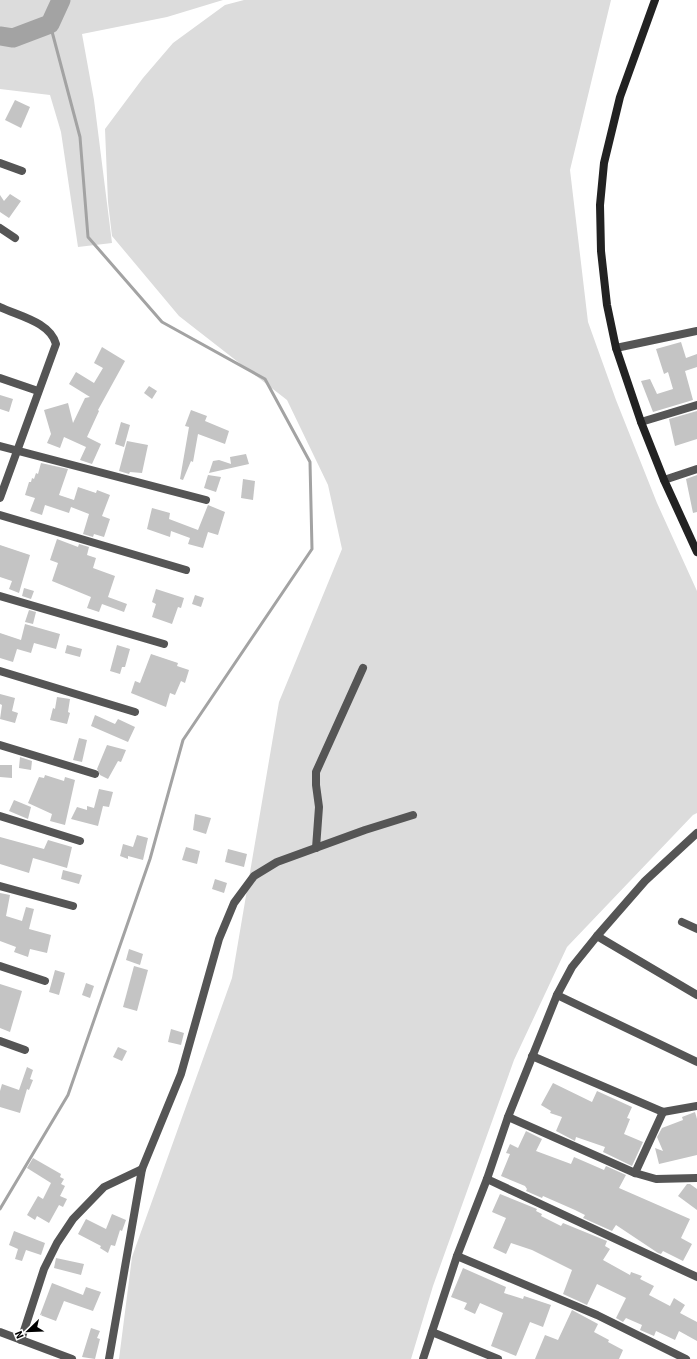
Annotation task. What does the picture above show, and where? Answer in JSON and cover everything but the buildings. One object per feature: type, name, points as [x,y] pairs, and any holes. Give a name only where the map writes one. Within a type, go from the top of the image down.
[{"type":"street","points":[[655,0],[620,97],[604,163],[600,205],[601,251],[607,305],[616,348],[641,422],[664,480],[693,536],[697,552]]},
{"type":"street","points":[[0,163],[22,171]]},
{"type":"street","points":[[0,228],[15,238]]},
{"type":"street","points":[[0,307],[46,328],[54,337],[56,344],[0,498]]},
{"type":"street","points":[[616,348],[697,331]]},
{"type":"street","points":[[0,378],[38,391]]},
{"type":"street","points":[[641,422],[697,405]]},
{"type":"street","points":[[0,446],[206,500]]},
{"type":"street","points":[[664,480],[697,469]]},
{"type":"street","points":[[0,515],[186,570]]},
{"type":"street","points":[[0,596],[164,644]]},
{"type":"street","points":[[316,848],[319,807],[316,772],[363,668]]},
{"type":"street","points":[[0,671],[135,712]]},
{"type":"street","points":[[0,745],[95,774]]},
{"type":"street","points":[[109,1359],[142,1169],[181,1074],[219,939],[234,903],[254,876],[277,862],[413,815]]},
{"type":"street","points":[[0,816],[80,841]]},
{"type":"street","points":[[423,1359],[457,1256],[487,1179],[508,1117],[557,995],[572,967],[597,936],[645,881],[697,833]]},
{"type":"street","points":[[0,886],[73,906]]},
{"type":"street","points":[[682,922],[697,930]]},
{"type":"street","points":[[597,936],[697,995]]},
{"type":"street","points":[[0,966],[45,980]]},
{"type":"street","points":[[557,995],[697,1062]]},
{"type":"street","points":[[0,1041],[25,1050]]},
{"type":"street","points":[[532,1056],[663,1112],[697,1106]]},
{"type":"street","points":[[635,1173],[663,1112]]},
{"type":"street","points":[[508,1117],[635,1173],[656,1179],[697,1178]]},
{"type":"street","points":[[21,1340],[44,1268],[73,1219],[104,1187],[142,1169]]},
{"type":"street","points":[[487,1179],[697,1277]]},
{"type":"street","points":[[457,1256],[597,1314],[686,1359]]},
{"type":"street","points":[[0,1332],[72,1359]]},
{"type":"street","points":[[432,1332],[498,1359]]},
{"type":"shaded area","points":[[0,0],[223,0],[167,17],[82,34],[94,100],[112,243],[78,247],[61,132],[50,95],[0,89]]},
{"type":"shaded area","points":[[244,0],[611,0],[570,170],[588,322],[616,400],[657,503],[697,591],[697,813],[693,815],[567,947],[514,1060],[433,1286],[411,1359],[119,1359],[132,1257],[232,978],[279,702],[342,549],[328,485],[287,400],[179,316],[112,236],[108,202],[105,129],[143,78],[173,43],[225,5]]},
{"type":"waterway","points":[[0,36],[13,38],[50,24],[61,0]]},
{"type":"waterway","points":[[0,1209],[68,1095],[150,859],[183,740],[312,549],[310,462],[265,379],[162,322],[88,237],[80,137],[50,24]]}]
